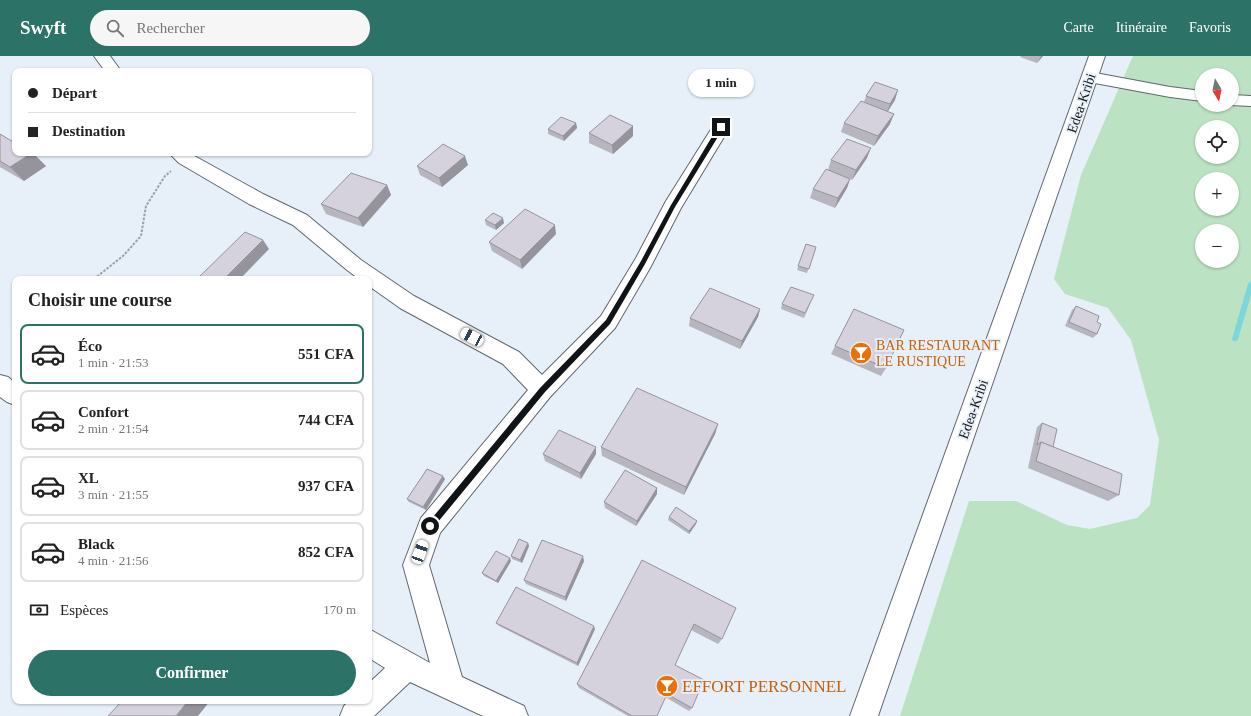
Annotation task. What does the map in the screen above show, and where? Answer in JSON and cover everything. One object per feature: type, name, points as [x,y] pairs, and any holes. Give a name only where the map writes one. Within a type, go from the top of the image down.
[{"type":"main road","points":[[102,56],[111,68]]},
{"type":"main road","name":"Edea-Kribi","points":[[864,716],[1097,56]]},
{"type":"main road","points":[[1090,77],[1195,95]]},
{"type":"main road","points":[[1239,100],[1251,101]]},
{"type":"main road","points":[[451,687],[416,566],[430,526],[542,390],[608,322],[643,263],[673,206],[721,127]]},
{"type":"main road","points":[[181,156],[256,199],[300,220],[354,265],[370,276]]},
{"type":"main road","points":[[372,278],[407,302],[511,358],[542,390]]},
{"type":"main road","points":[[0,384],[12,393]]},
{"type":"main road","points":[[372,644],[407,666],[514,716]]},
{"type":"main road","points":[[372,699],[407,666]]},
{"type":"main road","points":[[354,716],[367,704]]},
{"type":"path","points":[[98,276],[123,256],[141,236],[146,206],[165,176],[181,156]]},
{"type":"green space","points":[[1133,56],[1251,56],[1251,716],[900,716],[969,501],[1016,501],[1067,525],[1090,529],[1137,518],[1150,505],[1159,440],[1131,340],[1108,308],[1065,294],[1054,279],[1081,175]]},
{"type":"building","points":[[875,82],[898,90],[890,104],[866,96]]},
{"type":"building","points":[[861,101],[894,114],[878,136],[844,123]]},
{"type":"building","points":[[610,115],[633,126],[612,145],[589,133]]},
{"type":"building","points":[[561,117],[576,123],[563,136],[548,129]]},
{"type":"building","points":[[0,134],[12,141],[12,156],[27,156],[10,167],[0,161]]},
{"type":"building","points":[[847,139],[871,148],[856,170],[831,160]]},
{"type":"building","points":[[443,144],[465,156],[439,178],[417,166]]},
{"type":"building","points":[[826,169],[850,179],[838,198],[813,189]]},
{"type":"building","points":[[351,173],[387,185],[358,218],[321,204]]},
{"type":"building","points":[[525,209],[555,225],[520,260],[489,242]]},
{"type":"building","points":[[493,213],[503,218],[495,225],[485,220]]},
{"type":"building","points":[[245,232],[263,240],[227,276],[200,276]]},
{"type":"building","points":[[806,244],[816,247],[809,269],[798,266]]},
{"type":"building","points":[[791,287],[814,295],[805,313],[782,304]]},
{"type":"building","points":[[710,288],[760,309],[742,341],[690,318]]},
{"type":"building","points":[[1076,306],[1099,316],[1097,322],[1101,324],[1097,334],[1069,322]]},
{"type":"building","points":[[854,309],[904,330],[886,368],[835,346]]},
{"type":"building","points":[[637,388],[718,424],[686,487],[601,447]]},
{"type":"building","points":[[1042,423],[1057,429],[1053,447],[1041,442],[1037,445]]},
{"type":"building","points":[[559,430],[596,447],[580,473],[543,454]]},
{"type":"building","points":[[1041,442],[1122,474],[1119,495],[1036,461]]},
{"type":"building","points":[[427,469],[443,476],[423,507],[407,499]]},
{"type":"building","points":[[625,470],[657,488],[637,521],[604,502]]},
{"type":"building","points":[[676,507],[697,521],[689,531],[669,517]]},
{"type":"building","points":[[519,539],[528,543],[520,560],[511,556]]},
{"type":"building","points":[[542,540],[583,556],[565,597],[524,580]]},
{"type":"building","points":[[496,551],[510,558],[496,581],[482,573]]},
{"type":"building","points":[[642,560],[736,608],[722,639],[694,624],[675,665],[704,680],[692,708],[667,694],[657,716],[632,716],[577,684]]},
{"type":"building","points":[[516,587],[594,626],[577,663],[496,623]]},
{"type":"building","points":[[119,704],[186,704],[176,716],[108,716]]},
{"type":"waterway","points":[[1235,339],[1251,284]]},
{"type":"place","name":"BAR RESTAURANT LE RUSTIQUE","points":[[861,353]]},
{"type":"place","name":"EFFORT PERSONNEL","points":[[667,686]]},
{"type":"route","points":[[430,526],[542,390],[608,322],[643,263],[673,206],[721,127]]}]
